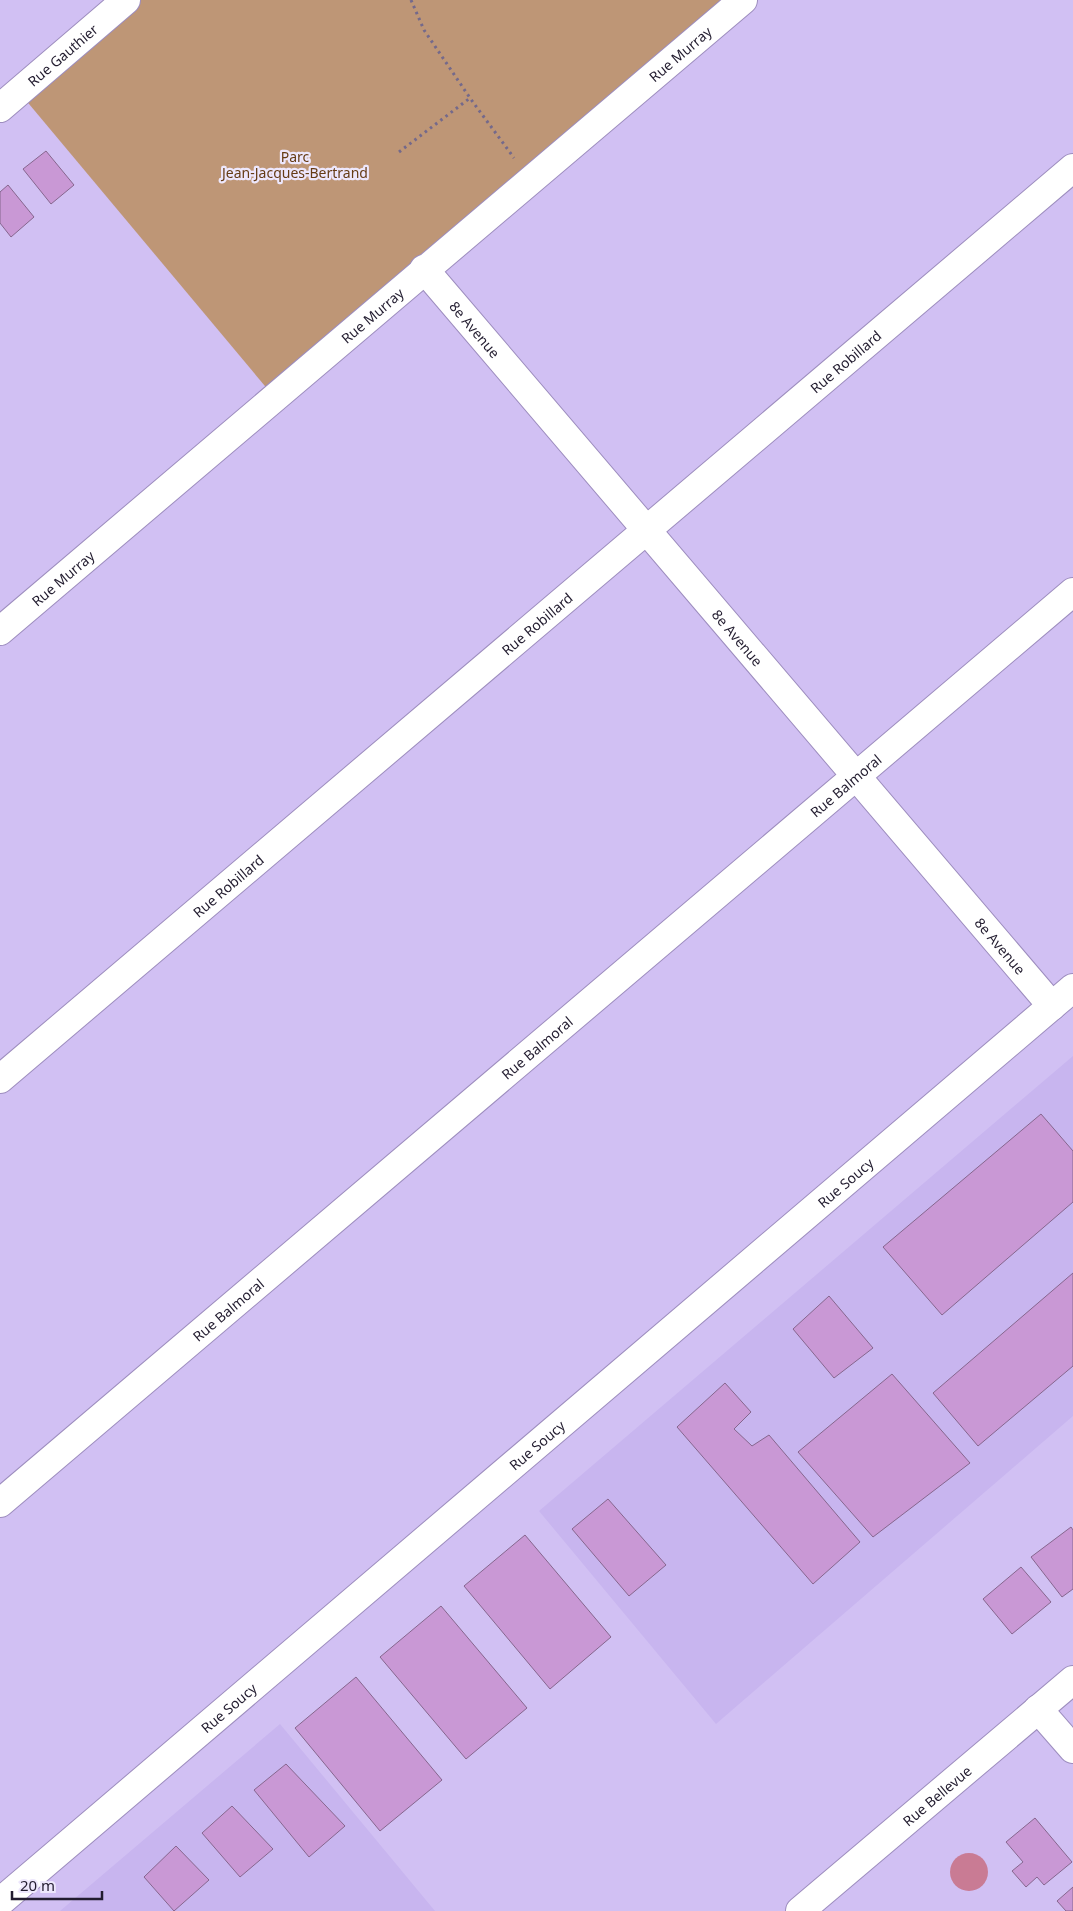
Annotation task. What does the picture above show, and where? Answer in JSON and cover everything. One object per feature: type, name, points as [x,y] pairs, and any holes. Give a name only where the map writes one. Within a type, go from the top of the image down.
[{"type":"street","name":"Rue Gauthier","points":[[0,108],[126,0]]},
{"type":"street","name":"Rue Murray","points":[[0,631],[743,0]]},
{"type":"street","name":"Rue Robillard","points":[[0,1079],[1073,168]]},
{"type":"street","name":"8e Avenue","points":[[424,269],[1052,1006]]},
{"type":"street","name":"Rue Balmoral","points":[[0,1503],[1073,592]]},
{"type":"street","name":"Rue Soucy","points":[[4,1890],[1073,988]]},
{"type":"street","name":"Rue Bellevue","points":[[800,1911],[1073,1680]]},
{"type":"street","points":[[1038,1709],[1073,1749]]},
{"type":"path","points":[[411,0],[424,30],[470,98],[530,180]]},
{"type":"path","points":[[399,152],[470,98]]},
{"type":"shaded area","points":[[1073,1056],[1073,1416],[716,1724],[539,1511]]},
{"type":"shaded area","points":[[280,1724],[435,1911],[60,1911]]},
{"type":"shaded area","points":[[969,1853],[982,1859],[988,1872],[982,1885],[969,1891],[956,1885],[950,1872],[956,1859]]},
{"type":"green space","name":"Parc Jean-Jacques-Bertrand","points":[[126,0],[741,0],[275,398],[19,92]]},
{"type":"building","points":[[46,151],[74,185],[51,204],[23,169]]},
{"type":"building","points":[[8,185],[34,217],[11,237],[0,223],[0,192]]},
{"type":"building","points":[[1041,1114],[1073,1151],[1073,1202],[942,1315],[883,1247]]},
{"type":"building","points":[[1073,1273],[1073,1366],[978,1446],[933,1393]]},
{"type":"building","points":[[829,1296],[873,1348],[834,1378],[793,1329]]},
{"type":"building","points":[[892,1374],[970,1463],[873,1537],[798,1452]]},
{"type":"building","points":[[725,1383],[751,1412],[734,1429],[752,1446],[769,1435],[860,1542],[813,1584],[677,1427]]},
{"type":"building","points":[[608,1499],[666,1565],[629,1596],[572,1529]]},
{"type":"building","points":[[1071,1527],[1073,1530],[1073,1589],[1062,1597],[1031,1557]]},
{"type":"building","points":[[525,1535],[611,1637],[550,1689],[464,1586]]},
{"type":"building","points":[[1021,1567],[1051,1602],[1012,1634],[983,1599]]},
{"type":"building","points":[[441,1606],[527,1708],[466,1759],[380,1657]]},
{"type":"building","points":[[356,1677],[442,1780],[380,1831],[295,1728]]},
{"type":"building","points":[[286,1764],[345,1826],[309,1857],[254,1790]]},
{"type":"building","points":[[232,1806],[273,1849],[240,1877],[202,1833]]},
{"type":"building","points":[[1035,1818],[1072,1862],[1044,1885],[1037,1877],[1026,1887],[1012,1871],[1023,1862],[1006,1842]]},
{"type":"building","points":[[176,1846],[209,1880],[174,1911],[144,1877]]},
{"type":"building","points":[[1073,1887],[1073,1911],[1066,1911],[1057,1901]]}]
